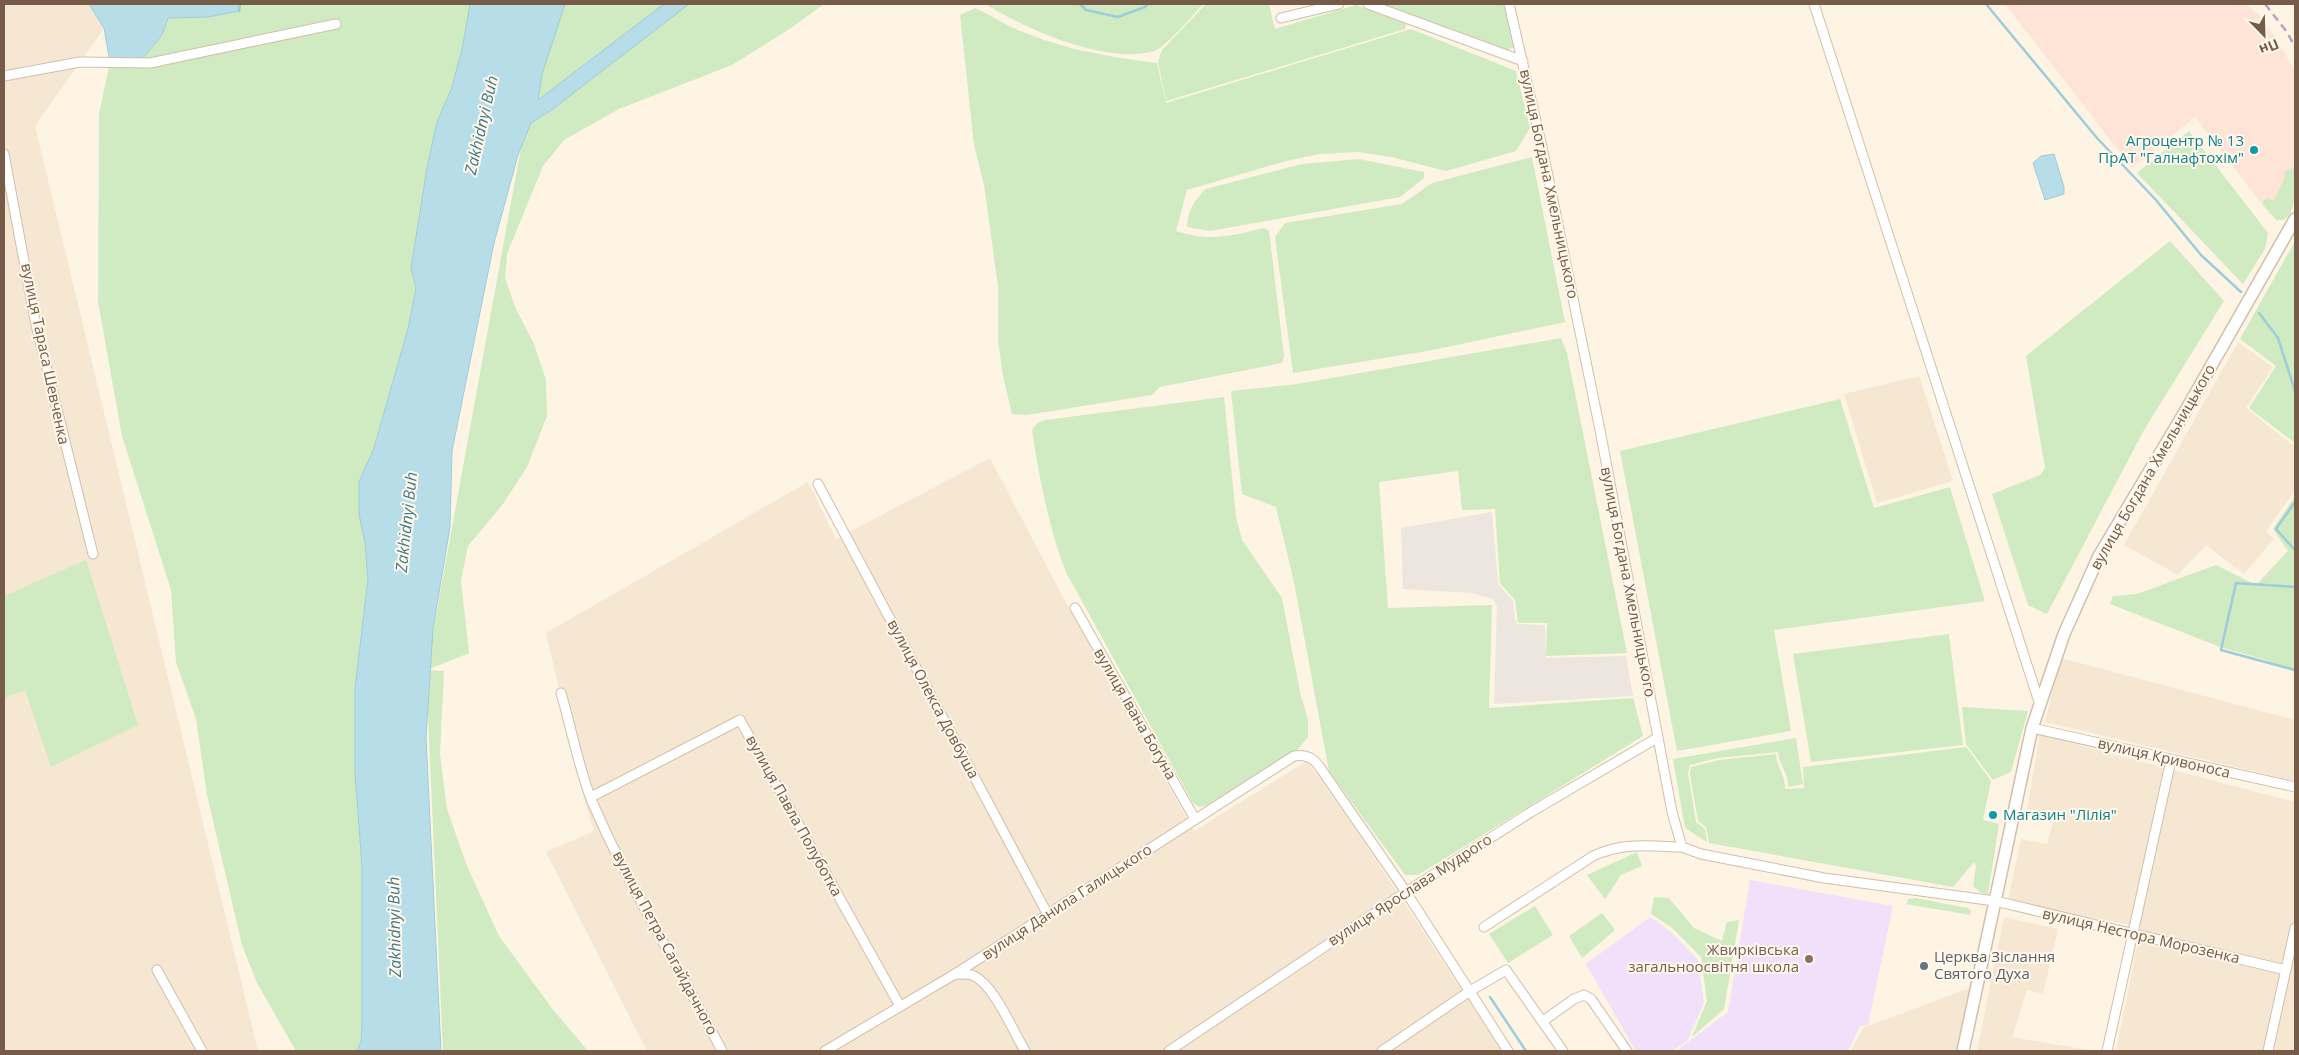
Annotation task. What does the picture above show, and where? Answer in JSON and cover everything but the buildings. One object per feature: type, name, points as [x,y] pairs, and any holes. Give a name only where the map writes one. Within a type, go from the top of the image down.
[{"type":"street","points":[[1281,18],[1338,4]]},
{"type":"street","points":[[1368,4],[1524,61]]},
{"type":"street","name":"вулиця Богдана Хмельницького","points":[[1509,4],[1524,61],[1600,430],[1657,738],[1677,836],[1682,847]]},
{"type":"street","points":[[1814,4],[2039,702]]},
{"type":"street","points":[[4,76],[80,62],[150,63],[336,24]]},
{"type":"street","name":"вулиця Тараса Шевченка","points":[[4,154],[36,325],[93,554]]},
{"type":"street","name":"вулиця Богдана Хмельницького","points":[[1963,1051],[2032,728],[2039,702],[2064,634],[2099,556],[2186,410],[2295,219]]},
{"type":"street","name":"вулиця Олекса Довбуша","points":[[818,484],[1048,915]]},
{"type":"street","name":"вулиця Івана Богуна","points":[[1075,608],[1195,819]]},
{"type":"street","name":"вулиця Петра Сагайдачного","points":[[561,693],[591,797],[646,912],[688,984],[722,1051]]},
{"type":"street","name":"вулиця Павла Полуботка","points":[[591,797],[740,720],[900,1006]]},
{"type":"street","name":"вулиця Кривоноса","points":[[2032,728],[2295,788]]},
{"type":"street","name":"вулиця Ярослава Мудрого","points":[[1169,1051],[1406,892],[1531,812],[1657,738]]},
{"type":"street","name":"вулиця Данила Галицького","points":[[825,1051],[955,974],[1294,756],[1303,754],[1322,769],[1406,892]]},
{"type":"street","points":[[2107,1051],[2171,760]]},
{"type":"street","points":[[1484,927],[1593,856],[1611,848],[1638,846],[1682,847],[1701,854],[1824,878],[1995,901]]},
{"type":"street","points":[[1406,892],[1508,1051]]},
{"type":"street","name":"вулиця Нестора Морозенка","points":[[1995,901],[2286,970]]},
{"type":"street","points":[[2268,1051],[2295,928]]},
{"type":"street","points":[[157,970],[202,1051]]},
{"type":"street","points":[[1382,1051],[1470,991],[1506,970],[1563,1051]]},
{"type":"street","points":[[955,974],[972,974],[982,980],[992,992],[1025,1051]]},
{"type":"street","points":[[1543,1021],[1574,998],[1584,995],[1591,999],[1627,1051]]},
{"type":"shaded area","points":[[4,4],[89,4],[104,28],[35,126],[258,1051],[4,1051]]},
{"type":"shaded area","points":[[2005,4],[2247,4],[2260,16],[2279,43],[2295,71],[2295,203],[2270,215],[2195,117],[2132,168]]},
{"type":"shaded area","points":[[2238,342],[2273,367],[2246,408],[2295,447],[2295,490],[2266,531],[2274,539],[2244,574],[2206,545],[2178,575],[2124,545]]},
{"type":"shaded area","points":[[1919,376],[1953,481],[1877,503],[1844,394]]},
{"type":"shaded area","points":[[990,458],[1065,601],[1194,831],[1307,761],[1350,821],[1502,1051],[647,1051],[546,852],[594,831],[585,802],[546,633],[808,482],[836,539]]},
{"type":"shaded area","points":[[1492,512],[1498,584],[1513,601],[1516,624],[1545,625],[1546,658],[1626,656],[1633,696],[1494,704],[1497,606],[1493,599],[1472,593],[1403,589],[1401,528]]},
{"type":"shaded area","points":[[2061,658],[2295,720],[2295,781],[2045,722]]},
{"type":"shaded area","points":[[2040,735],[2295,802],[2295,1051],[2116,1051],[2141,927],[2008,901],[2021,839],[2047,844],[2054,818],[2027,809]]},
{"type":"shaded area","name":"Жвирківська загальноосвітня школа","points":[[1750,880],[1893,906],[1868,1025],[1860,1026],[1848,1051],[1676,1051],[1728,1012]]},
{"type":"shaded area","points":[[1650,917],[1670,931],[1698,960],[1704,1003],[1687,1041],[1672,1051],[1636,1051],[1586,964]]},
{"type":"shaded area","points":[[2004,917],[2058,929],[2043,994],[2027,990],[2012,1037],[2094,1051],[1977,1051]]},
{"type":"shaded area","points":[[1970,988],[1956,1051],[1851,1051],[1863,1028]]},
{"type":"green space","points":[[238,4],[470,4],[462,50],[451,90],[437,122],[427,168],[411,268],[416,288],[408,329],[374,448],[359,482],[359,514],[365,542],[368,579],[355,689],[355,773],[362,867],[362,1026],[361,1042],[357,1051],[296,1051],[257,983],[242,945],[207,795],[196,719],[176,662],[171,590],[122,436],[98,302],[99,114],[110,62],[139,63],[162,35],[168,18],[186,18],[239,11]]},
{"type":"green space","points":[[547,4],[824,4],[791,28],[732,65],[619,109],[564,140],[543,166],[507,254],[505,278],[515,307],[534,344],[546,380],[547,416],[527,467],[503,504],[468,546],[461,581],[469,653],[427,670],[444,671],[440,754],[447,809],[467,866],[499,936],[551,1007],[588,1051],[443,1051],[426,671]]},
{"type":"green space","points":[[985,4],[1203,4],[1180,30],[1159,48],[1154,51],[1134,54],[1090,49],[1066,42],[1022,24]]},
{"type":"green space","points":[[1206,4],[1269,4],[1275,29],[1356,5],[1406,24],[1405,29],[1166,101],[1158,62],[1162,50]]},
{"type":"green space","points":[[1377,4],[1504,4],[1514,47],[1505,51]]},
{"type":"green space","points":[[975,8],[1017,30],[1056,44],[1106,55],[1157,63],[1166,103],[1411,29],[1516,71],[1530,128],[1516,151],[1446,171],[1391,157],[1358,152],[1319,154],[1286,161],[1187,190],[1176,231],[1199,236],[1220,237],[1264,228],[1269,231],[1284,356],[1282,363],[1160,387],[1152,395],[1027,415],[1012,414],[1003,376],[998,340],[998,286],[984,185],[974,145],[960,15]]},
{"type":"green space","points":[[2189,131],[2268,233],[2265,249],[2243,284],[2137,173]]},
{"type":"green space","points":[[1532,157],[1565,322],[1433,350],[1293,373],[1275,237],[1285,223],[1402,204],[1432,183]]},
{"type":"green space","points":[[1359,159],[1424,172],[1424,178],[1400,197],[1210,231],[1187,227],[1188,216],[1192,206],[1206,189],[1302,164]]},
{"type":"green space","points":[[2295,167],[2295,191],[2292,209],[2289,216],[2276,220],[2262,203],[2266,198],[2274,200],[2283,182],[2285,171]]},
{"type":"green space","points":[[2170,241],[2224,301],[2144,430],[2047,614],[2028,605],[1992,494],[2040,475],[2045,468],[2026,356]]},
{"type":"green space","points":[[2295,241],[2295,443],[2249,408],[2276,366],[2240,339]]},
{"type":"green space","points":[[1561,338],[1567,353],[1627,653],[1546,656],[1547,623],[1518,623],[1515,600],[1500,583],[1495,509],[1462,510],[1458,471],[1379,482],[1388,608],[1492,605],[1489,708],[1633,698],[1643,736],[1418,875],[1405,875],[1329,771],[1294,582],[1276,507],[1242,494],[1231,391],[1297,384]]},
{"type":"green space","points":[[1224,397],[1236,517],[1242,540],[1282,598],[1300,692],[1308,720],[1308,737],[1297,750],[1205,806],[1199,807],[1193,803],[1067,574],[1055,540],[1041,484],[1032,430],[1037,423],[1045,420]]},
{"type":"green space","points":[[1840,399],[1874,508],[1950,487],[1985,601],[1774,630],[1791,731],[1677,751],[1620,451]]},
{"type":"green space","points":[[2295,496],[2295,672],[2266,660],[2223,648],[2110,604],[2113,596],[2137,594],[2216,565],[2256,585],[2288,551],[2273,529]]},
{"type":"green space","points":[[86,560],[138,725],[51,767],[25,690],[4,698],[4,596]]},
{"type":"green space","points":[[1949,634],[1963,745],[1811,762],[1793,654]]},
{"type":"green space","points":[[1962,707],[2028,711],[2011,772],[1993,780],[1966,744]]},
{"type":"green space","points":[[1796,738],[1803,784],[1788,787],[1787,777],[1780,762],[1778,752],[1718,758],[1690,765],[1688,773],[1696,822],[1705,829],[1707,842],[1685,828],[1673,759]]},
{"type":"green space","points":[[1966,747],[1991,781],[1983,820],[1999,824],[1988,894],[1981,893],[1973,886],[1976,866],[1974,862],[1953,887],[1709,843],[1706,827],[1698,821],[1690,774],[1691,767],[1719,760],[1776,754],[1784,779],[1785,789],[1804,788],[1803,767]]},
{"type":"green space","points":[[1637,852],[1642,866],[1621,875],[1605,899],[1587,875]]},
{"type":"green space","points":[[1654,897],[1669,898],[1694,928],[1722,941],[1727,922],[1739,920],[1724,1009],[1692,1037],[1707,1001],[1701,957],[1671,927],[1651,914]]},
{"type":"green space","points":[[1915,898],[1968,908],[1971,911],[1970,915],[1906,904],[1909,899]]},
{"type":"green space","points":[[1535,906],[1553,935],[1508,963],[1489,934]]},
{"type":"green space","points":[[1602,913],[1615,930],[1582,958],[1569,936]]},
{"type":"water","points":[[89,4],[238,4],[239,11],[208,17],[168,18],[162,35],[139,63],[110,62],[104,28]]},
{"type":"water","name":"Zakhidnyi Buh","points":[[470,4],[565,4],[542,74],[538,100],[664,4],[689,4],[553,109],[531,123],[518,155],[494,243],[452,451],[450,527],[433,629],[426,737],[441,1051],[357,1051],[361,1042],[362,1026],[362,867],[355,773],[355,689],[368,579],[365,542],[359,514],[359,482],[374,448],[408,329],[416,288],[411,268],[427,168],[437,122],[451,90],[462,50]]},
{"type":"water","points":[[2054,154],[2064,187],[2064,194],[2045,200],[2033,163],[2041,156]]},
{"type":"waterway","points":[[239,11],[240,4]]},
{"type":"waterway","points":[[1080,4],[1086,10],[1118,17],[1145,7],[1148,4]]},
{"type":"waterway","points":[[1986,4],[2097,138],[2156,200],[2201,255],[2241,292]]},
{"type":"waterway","points":[[2259,313],[2278,338],[2295,391]]},
{"type":"waterway","points":[[2295,502],[2276,529],[2295,550]]},
{"type":"waterway","points":[[2295,587],[2236,583],[2221,650],[2295,670]]},
{"type":"waterway","points":[[1490,997],[1526,1051]]},
{"type":"railway","points":[[2265,4],[2287,32],[2295,47]]},
{"type":"place","name":"Агроцентр № 13 ПрАТ \"Галнафтохім\"","points":[[2254,150]]},
{"type":"place","name":"Магазин \"Лілія\"","points":[[1993,815]]},
{"type":"place","name":"Жвирківська загальноосвітня школа","points":[[1809,959]]},
{"type":"place","name":"Церква Зіслання Святого Духа","points":[[1924,966]]}]
